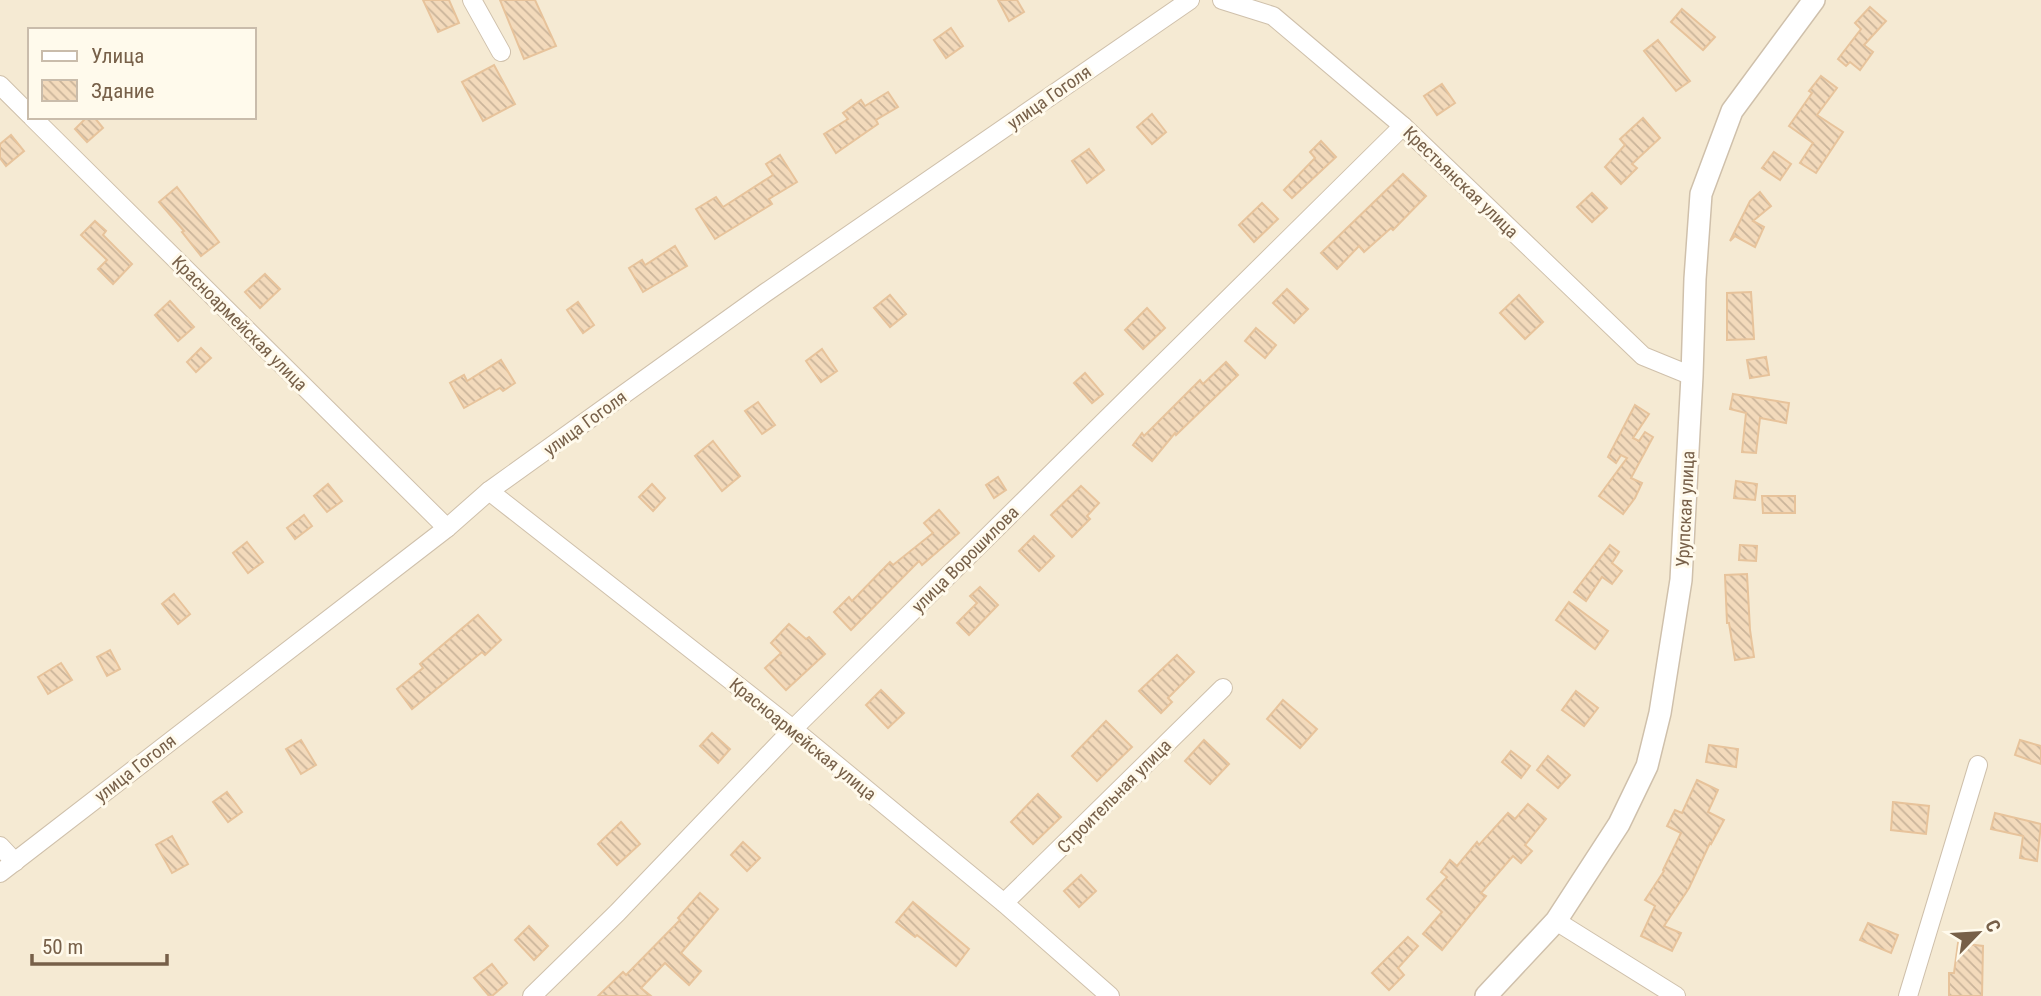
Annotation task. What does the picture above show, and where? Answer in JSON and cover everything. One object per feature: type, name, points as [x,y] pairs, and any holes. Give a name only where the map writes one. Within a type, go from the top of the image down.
[{"type":"street","points":[[472,0],[501,52]]},
{"type":"street","name":"улица Гоголя","points":[[0,873],[447,528],[489,491],[765,293],[1190,0]]},
{"type":"street","name":"Крестьянская улица","points":[[1222,0],[1273,16],[1403,126],[1643,356],[1692,376]]},
{"type":"street","name":"Урупская улица","points":[[1486,996],[1556,921],[1619,824],[1647,766],[1657,727],[1681,580],[1701,194],[1732,111],[1814,0]]},
{"type":"street","name":"Красноармейская улица","points":[[0,85],[28,113]]},
{"type":"street","name":"Красноармейская улица","points":[[34,119],[447,528]]},
{"type":"street","name":"улица Ворошилова","points":[[532,996],[617,913],[793,729],[1403,126]]},
{"type":"street","name":"Красноармейская улица","points":[[489,491],[793,729],[1004,903],[1110,996]]},
{"type":"street","name":"Строительная улица","points":[[1004,903],[1223,688]]},
{"type":"street","points":[[1908,996],[1978,765]]},
{"type":"street","points":[[0,846],[15,862]]},
{"type":"street","points":[[1556,921],[1676,996]]},
{"type":"shaded area","points":[[0,0],[2041,0],[2041,996],[0,996]]},
{"type":"building","points":[[423,0],[449,0],[459,23],[438,32]]},
{"type":"building","points":[[500,0],[535,0],[556,46],[524,59]]},
{"type":"building","points":[[998,0],[1017,0],[1024,12],[1009,21]]},
{"type":"building","points":[[1870,7],[1886,21],[1864,45],[1873,52],[1860,70],[1850,62],[1846,66],[1838,59],[1861,29],[1855,23]]},
{"type":"building","points":[[1682,9],[1715,37],[1703,50],[1671,22]]},
{"type":"building","points":[[951,28],[963,46],[946,58],[934,40]]},
{"type":"building","points":[[1658,40],[1690,81],[1676,91],[1644,51]]},
{"type":"building","points":[[494,65],[515,104],[483,121],[462,82]]},
{"type":"building","points":[[1821,76],[1837,88],[1817,115],[1843,132],[1816,173],[1800,163],[1813,143],[1789,126]]},
{"type":"building","points":[[1442,84],[1455,103],[1437,115],[1424,96]]},
{"type":"building","points":[[888,92],[898,107],[876,120],[878,124],[836,153],[824,134],[848,119],[843,113],[861,100],[865,106]]},
{"type":"building","points":[[1152,114],[1166,132],[1152,144],[1137,127]]},
{"type":"building","points":[[1643,118],[1660,138],[1632,164],[1637,168],[1621,184],[1605,167],[1625,145],[1620,139]]},
{"type":"building","points":[[85,119],[96,119],[103,128],[87,142],[75,129]]},
{"type":"building","points":[[11,135],[24,151],[6,166],[0,158],[0,144]]},
{"type":"building","points":[[1321,141],[1336,157],[1292,198],[1284,190],[1315,158],[1310,152]]},
{"type":"building","points":[[1089,149],[1104,170],[1087,183],[1072,161]]},
{"type":"building","points":[[1774,152],[1791,164],[1780,180],[1762,168]]},
{"type":"building","points":[[780,155],[797,182],[769,199],[772,204],[715,239],[696,209],[716,197],[723,207],[773,175],[766,164]]},
{"type":"building","points":[[1403,174],[1426,196],[1393,230],[1391,228],[1364,252],[1359,246],[1337,269],[1321,253]]},
{"type":"building","points":[[177,187],[219,242],[201,256],[159,202]]},
{"type":"building","points":[[1760,192],[1771,206],[1753,221],[1764,227],[1755,247],[1735,236],[1730,241],[1750,201]]},
{"type":"building","points":[[1592,193],[1607,208],[1592,222],[1577,207]]},
{"type":"building","points":[[1262,203],[1278,219],[1254,242],[1239,225]]},
{"type":"building","points":[[95,221],[106,231],[103,235],[132,264],[113,284],[98,269],[107,260],[81,235]]},
{"type":"building","points":[[675,246],[687,266],[643,292],[629,268],[642,260],[645,265]]},
{"type":"building","points":[[265,274],[280,289],[260,308],[245,292]]},
{"type":"building","points":[[1287,289],[1308,309],[1294,323],[1273,303]]},
{"type":"building","points":[[1751,292],[1754,339],[1727,340],[1727,293]]},
{"type":"building","points":[[890,295],[906,314],[890,327],[874,308]]},
{"type":"building","points":[[1519,295],[1543,322],[1525,339],[1500,313]]},
{"type":"building","points":[[170,301],[194,327],[178,341],[155,315]]},
{"type":"building","points":[[578,302],[594,325],[583,333],[567,310]]},
{"type":"building","points":[[1147,308],[1165,328],[1143,349],[1125,330]]},
{"type":"building","points":[[1256,328],[1276,345],[1265,358],[1245,341]]},
{"type":"building","points":[[201,348],[211,358],[196,372],[187,362]]},
{"type":"building","points":[[822,349],[837,371],[821,382],[806,361]]},
{"type":"building","points":[[1766,357],[1769,375],[1750,378],[1747,360]]},
{"type":"building","points":[[501,360],[515,383],[503,391],[500,388],[464,408],[450,383],[464,375],[467,381]]},
{"type":"building","points":[[1226,362],[1238,375],[1176,435],[1175,433],[1152,461],[1133,445],[1142,433],[1144,436],[1200,380],[1203,384]]},
{"type":"building","points":[[1085,373],[1103,394],[1092,403],[1074,383]]},
{"type":"building","points":[[1733,394],[1789,403],[1786,423],[1760,418],[1756,453],[1742,452],[1746,413],[1730,409]]},
{"type":"building","points":[[758,402],[775,425],[762,434],[745,411]]},
{"type":"building","points":[[1635,405],[1649,414],[1633,438],[1639,441],[1645,432],[1653,437],[1631,478],[1642,483],[1623,514],[1599,496],[1627,458],[1621,455],[1616,463],[1608,457]]},
{"type":"building","points":[[713,441],[740,476],[722,491],[695,456]]},
{"type":"building","points":[[998,477],[1006,490],[994,498],[986,485]]},
{"type":"building","points":[[1736,481],[1757,484],[1755,500],[1734,498]]},
{"type":"building","points":[[328,484],[342,501],[327,512],[314,496]]},
{"type":"building","points":[[652,484],[665,498],[653,511],[639,497]]},
{"type":"building","points":[[1081,486],[1099,503],[1087,516],[1090,519],[1072,537],[1051,515]]},
{"type":"building","points":[[1762,496],[1795,496],[1795,513],[1763,513]]},
{"type":"building","points":[[939,510],[959,533],[922,565],[919,561],[851,630],[834,612],[849,597],[852,601],[890,562],[893,565],[933,533],[924,523]]},
{"type":"building","points":[[304,515],[312,526],[295,539],[287,528]]},
{"type":"building","points":[[1034,536],[1054,556],[1039,571],[1019,551]]},
{"type":"building","points":[[247,542],[263,562],[248,573],[233,553]]},
{"type":"building","points":[[1610,545],[1619,552],[1612,563],[1622,571],[1612,584],[1602,577],[1586,601],[1574,592]]},
{"type":"building","points":[[1740,545],[1757,546],[1756,561],[1739,560]]},
{"type":"building","points":[[1747,574],[1754,657],[1735,660],[1727,623],[1725,575]]},
{"type":"building","points":[[980,587],[998,605],[969,635],[957,623],[977,603],[970,596]]},
{"type":"building","points":[[174,594],[190,614],[178,624],[162,604]]},
{"type":"building","points":[[1569,602],[1608,631],[1595,649],[1556,620]]},
{"type":"building","points":[[478,615],[501,640],[485,655],[482,652],[412,709],[397,689],[423,668],[420,664]]},
{"type":"building","points":[[789,624],[806,639],[809,637],[825,654],[786,690],[765,668],[781,653],[771,643]]},
{"type":"building","points":[[110,650],[120,669],[107,676],[97,657]]},
{"type":"building","points":[[1177,655],[1194,672],[1168,698],[1172,702],[1161,713],[1139,691]]},
{"type":"building","points":[[61,663],[72,680],[48,694],[38,677]]},
{"type":"building","points":[[881,690],[904,713],[888,728],[866,705]]},
{"type":"building","points":[[1576,691],[1598,708],[1584,726],[1562,710]]},
{"type":"building","points":[[1283,700],[1317,729],[1300,748],[1267,719]]},
{"type":"building","points":[[1106,721],[1132,747],[1097,781],[1072,756]]},
{"type":"building","points":[[712,733],[730,749],[718,763],[700,746]]},
{"type":"building","points":[[301,740],[316,765],[301,774],[286,749]]},
{"type":"building","points":[[1204,740],[1229,764],[1210,784],[1185,761]]},
{"type":"building","points":[[2020,740],[2041,746],[2041,764],[2015,755]]},
{"type":"building","points":[[1709,745],[1738,749],[1736,767],[1706,762]]},
{"type":"building","points":[[1511,751],[1530,766],[1521,778],[1502,762]]},
{"type":"building","points":[[1548,756],[1570,775],[1558,788],[1537,770]]},
{"type":"building","points":[[1697,780],[1718,790],[1708,812],[1724,820],[1689,888],[1664,926],[1681,933],[1672,951],[1641,936],[1655,906],[1645,900],[1664,871],[1681,833],[1667,826],[1675,810],[1682,813]]},
{"type":"building","points":[[227,792],[242,812],[228,822],[213,802]]},
{"type":"building","points":[[1038,794],[1061,817],[1033,844],[1011,822]]},
{"type":"building","points":[[1893,802],[1929,806],[1926,834],[1891,830]]},
{"type":"building","points":[[1528,804],[1546,819],[1525,845],[1532,851],[1521,863],[1513,856],[1481,893],[1486,896],[1442,950],[1423,934],[1442,912],[1427,899],[1447,877],[1441,872],[1450,860],[1457,866],[1477,842],[1479,845],[1508,813],[1515,819]]},
{"type":"building","points":[[1995,813],[2041,824],[2037,861],[2020,858],[2023,836],[1991,829]]},
{"type":"building","points":[[621,822],[640,844],[617,865],[598,844]]},
{"type":"building","points":[[172,836],[188,864],[172,873],[156,845]]},
{"type":"building","points":[[743,842],[760,858],[747,871],[731,855]]},
{"type":"building","points":[[1081,875],[1096,891],[1079,907],[1064,891]]},
{"type":"building","points":[[700,893],[718,909],[681,953],[701,971],[689,985],[665,963],[641,988],[651,996],[598,996],[623,972],[626,975],[680,920],[678,918]]},
{"type":"building","points":[[913,902],[969,949],[956,966],[896,922]]},
{"type":"building","points":[[1868,923],[1898,935],[1891,953],[1860,940]]},
{"type":"building","points":[[529,926],[548,946],[534,960],[515,940]]},
{"type":"building","points":[[1408,937],[1418,946],[1398,968],[1404,975],[1389,990],[1372,973]]},
{"type":"building","points":[[1958,943],[1983,946],[1982,996],[1949,996],[1949,973],[1954,973]]},
{"type":"building","points":[[492,964],[507,983],[489,996],[474,978]]}]
